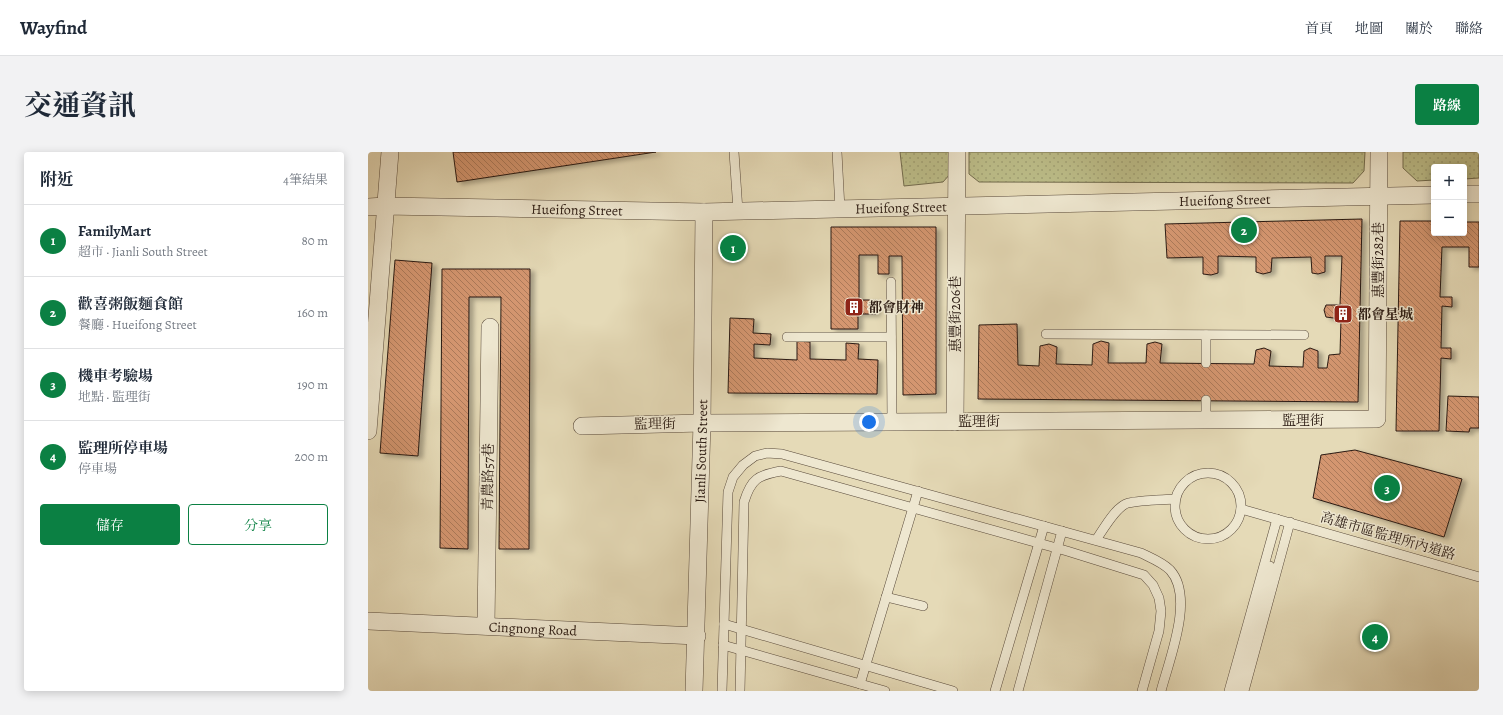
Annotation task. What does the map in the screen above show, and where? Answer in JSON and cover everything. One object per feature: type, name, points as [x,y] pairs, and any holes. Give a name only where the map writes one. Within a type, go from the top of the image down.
[{"type":"street","points":[[368,431],[390,152]]},
{"type":"street","name":"惠豐街206巷","points":[[955,422],[955,206],[957,152]]},
{"type":"street","name":"惠豐街282巷","points":[[1377,419],[1379,152]]},
{"type":"street","points":[[1467,194],[1479,194]]},
{"type":"street","name":"Hueifong Street","points":[[368,207],[385,206],[704,212],[1431,195]]},
{"type":"street","name":"Jianli South Street","points":[[694,691],[697,636],[702,423],[704,212]]},
{"type":"street","name":"青農路57巷","points":[[486,626],[490,327]]},
{"type":"street","name":"監理街","points":[[582,426],[702,423],[1377,419]]},
{"type":"street","name":"Cingnong Road","points":[[368,621],[697,636]]},
{"type":"lane","points":[[734,152],[738,211]]},
{"type":"lane","points":[[837,152],[840,209]]},
{"type":"lane","points":[[891,282],[892,422]]},
{"type":"lane","points":[[1046,334],[1304,335]]},
{"type":"lane","points":[[1206,335],[1206,363]]},
{"type":"lane","points":[[787,337],[891,337]]},
{"type":"lane","points":[[1206,400],[1206,420]]},
{"type":"lane","points":[[722,691],[728,492],[733,477],[743,466],[755,456],[767,453],[782,454],[918,491],[1096,540],[1141,553],[1152,558],[1170,571],[1177,582],[1182,600],[1180,623],[1161,691]]},
{"type":"lane","points":[[740,691],[744,502],[748,487],[758,478],[769,473],[781,471],[1038,543],[1144,575],[1153,585],[1159,598],[1161,611],[1160,624],[1142,691]]},
{"type":"lane","points":[[1207,473],[1218,474],[1228,480],[1236,488],[1240,498],[1241,509],[1238,520],[1232,529],[1224,536],[1202,540],[1192,536],[1180,525],[1174,510],[1175,499],[1179,489],[1187,480],[1196,475],[1207,473]]},
{"type":"lane","points":[[860,684],[918,491]]},
{"type":"lane","points":[[1096,540],[1110,519],[1127,503],[1175,499]]},
{"type":"lane","name":"高雄市區監理所內道路","points":[[1241,509],[1479,577]]},
{"type":"lane","points":[[1229,691],[1283,521]]},
{"type":"lane","points":[[1236,691],[1283,521]]},
{"type":"lane","points":[[1244,691],[1283,521]]},
{"type":"lane","points":[[995,691],[1044,526]]},
{"type":"lane","points":[[1018,691],[1062,531]]},
{"type":"lane","points":[[886,597],[924,606]]},
{"type":"lane","points":[[724,624],[953,691]]},
{"type":"lane","points":[[723,644],[885,691]]},
{"type":"green space","points":[[900,152],[952,152],[951,173],[943,182],[904,186]]},
{"type":"green space","points":[[969,152],[1365,152],[1364,171],[1353,183],[979,182],[969,174]]},
{"type":"green space","points":[[1403,152],[1479,152],[1479,178],[1467,179],[1467,164],[1431,164],[1431,180],[1417,181],[1403,168]]},
{"type":"building","points":[[453,152],[656,152],[457,182]]},
{"type":"building","name":"都會星城","points":[[1362,219],[1358,402],[978,399],[979,325],[1017,324],[1018,365],[1039,366],[1040,346],[1049,344],[1057,347],[1056,364],[1092,365],[1093,344],[1101,341],[1109,343],[1108,363],[1146,363],[1147,344],[1155,342],[1162,344],[1160,363],[1254,364],[1256,350],[1264,348],[1271,351],[1269,366],[1303,367],[1304,351],[1310,348],[1318,351],[1318,368],[1327,368],[1329,355],[1340,354],[1341,319],[1326,317],[1324,310],[1326,305],[1340,305],[1342,256],[1325,256],[1325,272],[1318,274],[1312,273],[1311,257],[1272,258],[1271,272],[1263,274],[1256,272],[1256,257],[1218,256],[1218,273],[1211,275],[1203,274],[1203,257],[1167,258],[1165,224]]},
{"type":"building","points":[[1400,221],[1431,221],[1431,236],[1467,236],[1467,222],[1479,222],[1479,267],[1469,267],[1469,247],[1442,247],[1440,297],[1452,297],[1452,307],[1442,306],[1441,348],[1451,348],[1451,359],[1441,358],[1439,431],[1396,431]]},
{"type":"building","name":"都會財神","points":[[831,227],[936,227],[936,394],[903,395],[902,256],[889,256],[889,274],[878,274],[878,255],[859,255],[859,300],[876,300],[876,314],[858,314],[858,329],[831,329]]},
{"type":"building","points":[[395,260],[432,263],[418,456],[380,453]]},
{"type":"building","points":[[442,269],[530,269],[529,549],[499,549],[501,297],[469,297],[468,549],[440,548]]},
{"type":"building","name":"都會財神","points":[[730,318],[754,319],[753,333],[771,334],[770,345],[754,344],[754,358],[797,360],[797,341],[810,342],[810,359],[846,360],[846,343],[859,344],[858,359],[878,360],[877,394],[728,393]]},
{"type":"building","points":[[1448,396],[1479,397],[1479,428],[1470,428],[1469,432],[1446,431]]},
{"type":"building","points":[[1355,450],[1462,479],[1444,537],[1313,498],[1321,455]]},
{"type":"place","name":"歡喜粥飯麵食館","points":[[1244,230]]},
{"type":"place","name":"FamilyMart","points":[[733,248]]},
{"type":"place","name":"都會財神","points":[[854,307]]},
{"type":"place","name":"都會星城","points":[[1343,314]]},
{"type":"place","name":"機車考驗場","points":[[1387,488]]},
{"type":"place","name":"監理所停車場","points":[[1375,637]]}]
